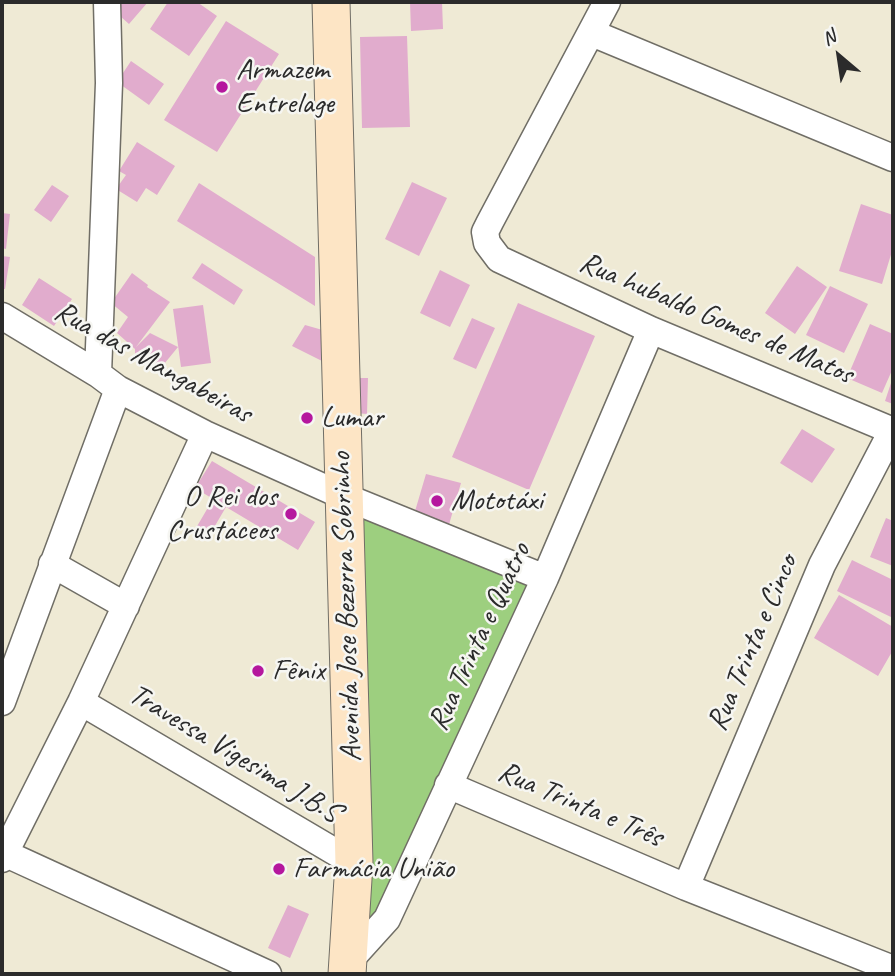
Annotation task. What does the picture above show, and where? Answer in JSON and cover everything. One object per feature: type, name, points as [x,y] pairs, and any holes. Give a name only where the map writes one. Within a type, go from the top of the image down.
[{"type":"main road","name":"Avenida Jose Bezerra Sobrinho","points":[[331,2],[354,863],[344,970]]},
{"type":"street","points":[[2,702],[52,564],[108,382],[107,2]]},
{"type":"street","name":"Rua hubaldo Gomes de Matos","points":[[607,2],[485,232],[492,252],[499,259],[651,330],[892,431]]},
{"type":"street","points":[[592,33],[893,158]]},
{"type":"street","name":"Rua das Mangabeiras","points":[[2,316],[108,382],[205,435],[343,496],[545,578]]},
{"type":"street","name":"Rua Trinta e Quatro","points":[[344,970],[387,919],[545,578],[651,330]]},
{"type":"street","name":"Rua Trinta e Cinco","points":[[686,887],[822,565],[892,431]]},
{"type":"street","points":[[205,435],[81,702],[3,855],[268,974]]},
{"type":"street","points":[[52,564],[126,606]]},
{"type":"street","name":"Travessa Vigesima J.B.S","points":[[81,702],[354,863]]},
{"type":"street","name":"Rua Trinta e Três","points":[[447,785],[686,887],[893,969]]},
{"type":"green space","points":[[357,516],[530,586],[378,920],[362,934]]},
{"type":"building","points":[[118,2],[148,2],[129,24],[112,9]]},
{"type":"building","points":[[168,2],[197,2],[217,16],[189,56],[150,29]]},
{"type":"building","points":[[410,2],[442,2],[443,29],[411,31]]},
{"type":"building","name":"Armazem Entrelage","points":[[226,21],[279,54],[217,152],[164,120]]},
{"type":"building","points":[[407,36],[410,127],[362,128],[360,37]]},
{"type":"building","points":[[131,61],[164,84],[149,105],[117,82]]},
{"type":"building","points":[[137,142],[175,166],[157,195],[146,188],[137,202],[116,189],[126,175],[119,171]]},
{"type":"building","points":[[412,182],[447,198],[419,256],[385,239]]},
{"type":"building","points":[[199,183],[315,257],[315,306],[177,221]]},
{"type":"building","points":[[52,185],[69,196],[51,222],[34,210]]},
{"type":"building","points":[[861,204],[893,215],[893,248],[882,284],[839,271]]},
{"type":"building","points":[[2,213],[10,214],[6,249],[2,248]]},
{"type":"building","points":[[2,256],[10,257],[5,289],[2,289]]},
{"type":"building","points":[[202,263],[243,290],[234,305],[192,278]]},
{"type":"building","points":[[797,266],[827,287],[795,334],[765,313]]},
{"type":"building","points":[[440,270],[470,285],[450,327],[420,313]]},
{"type":"building","points":[[132,273],[170,302],[136,347],[150,333],[178,347],[160,369],[135,354],[135,349],[117,333],[128,317],[111,303]]},
{"type":"building","points":[[39,278],[72,299],[54,326],[22,305]]},
{"type":"building","points":[[830,286],[868,304],[844,353],[806,335]]},
{"type":"building","points":[[518,303],[595,336],[529,490],[452,457]]},
{"type":"building","points":[[203,305],[211,363],[181,367],[173,309]]},
{"type":"building","points":[[472,318],[495,328],[476,369],[453,359]]},
{"type":"building","points":[[870,324],[893,334],[893,368],[882,393],[847,378]]},
{"type":"building","points":[[305,325],[333,333],[326,363],[292,346]]},
{"type":"building","points":[[893,377],[893,404],[885,401]]},
{"type":"building","points":[[356,378],[368,378],[367,414],[356,413]]},
{"type":"building","points":[[802,429],[835,449],[812,483],[780,463]]},
{"type":"building","points":[[212,461],[315,522],[298,550],[226,507],[209,536],[196,528],[213,499],[195,488]]},
{"type":"building","name":"Mototáxi","points":[[426,474],[461,483],[448,528],[413,518]]},
{"type":"building","points":[[886,518],[893,521],[893,566],[870,557]]},
{"type":"building","points":[[852,560],[893,580],[893,618],[837,591]]},
{"type":"building","points":[[839,595],[893,627],[893,650],[878,676],[814,638]]},
{"type":"building","points":[[288,905],[309,914],[290,958],[268,948]]},
{"type":"place","name":"Armazem Entrelage","points":[[222,87]]},
{"type":"place","name":"Lumar","points":[[307,418]]},
{"type":"place","name":"Mototáxi","points":[[437,501]]},
{"type":"place","name":"O Rei dos Crustáceos","points":[[291,514]]},
{"type":"place","name":"Fênix","points":[[258,671]]},
{"type":"place","name":"Farmácia União","points":[[279,869]]}]
